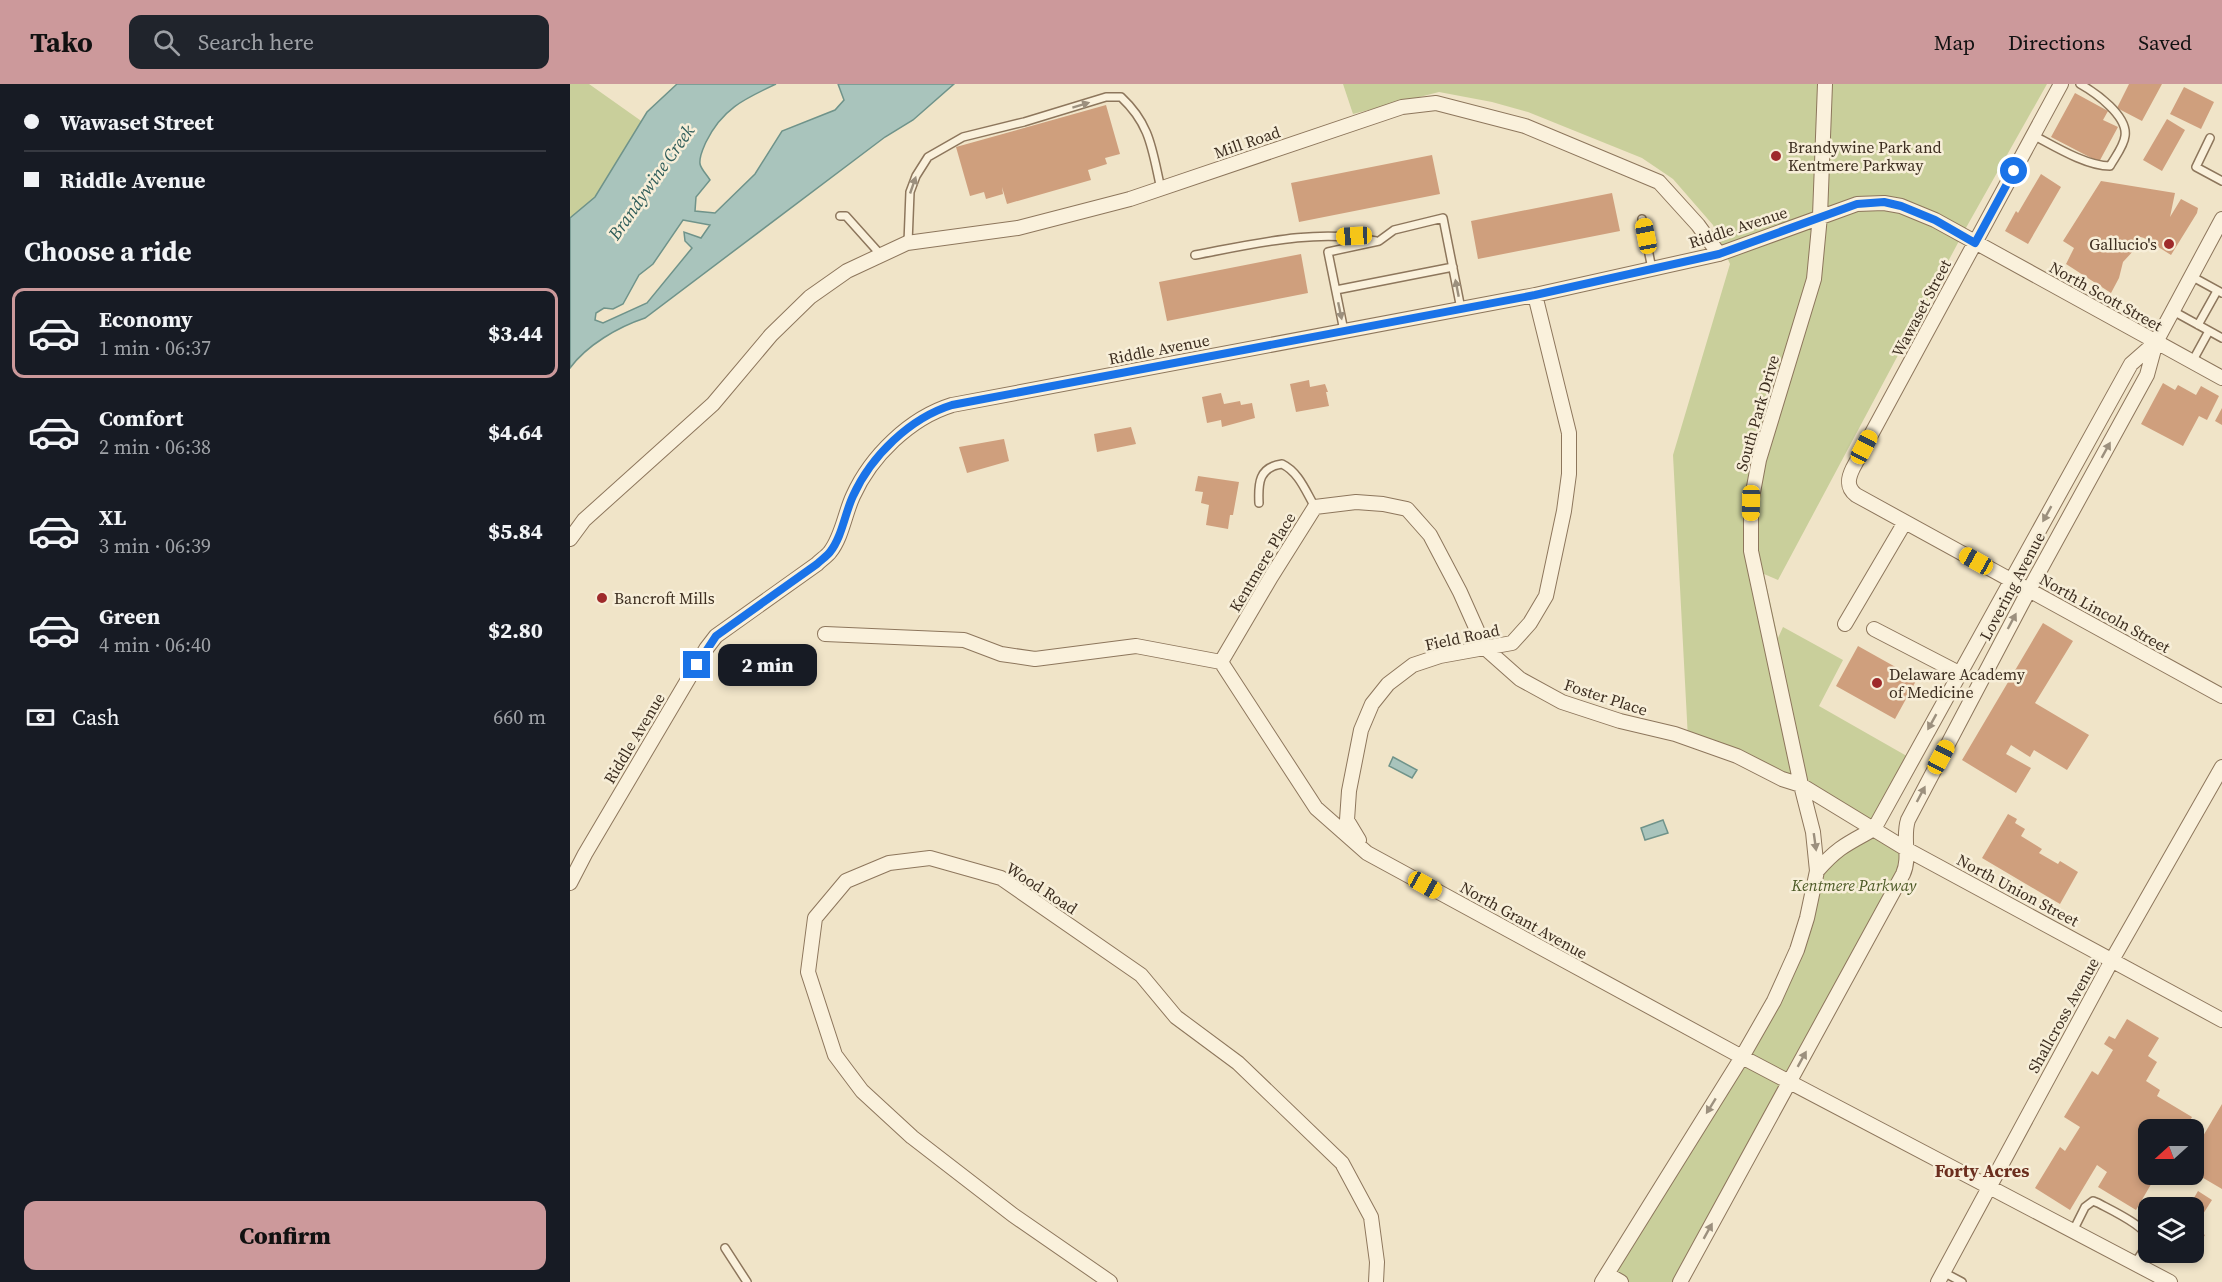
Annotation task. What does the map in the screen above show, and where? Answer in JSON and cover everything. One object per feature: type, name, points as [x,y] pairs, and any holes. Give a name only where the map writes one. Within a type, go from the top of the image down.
[{"type":"street","name":"South Park Drive","points":[[1801,785],[1751,551],[1751,503],[1759,460],[1814,279],[1820,216],[1825,84]]},
{"type":"street","name":"Wawaset Street","points":[[1849,485],[1848,480],[1853,468],[2061,84]]},
{"type":"street","name":"Mill Road","points":[[570,539],[584,520],[712,404],[771,335],[810,297],[848,271],[908,243],[1018,228],[1130,200],[1402,107],[1436,103],[1525,126],[1659,182],[1698,225],[1719,254]]},
{"type":"street","name":"Riddle Avenue","points":[[570,883],[706,649],[716,636],[817,564],[831,551],[852,497],[864,474],[886,449],[914,424],[936,410],[952,405],[1535,295],[1652,269],[1719,254],[1857,204],[1884,202],[1919,212],[1975,243]]},
{"type":"street","name":"Lovering Avenue","points":[[1906,849],[1905,836],[1908,820],[2029,590],[2147,375],[2156,342],[2222,219]]},
{"type":"street","name":"North Scott Street","points":[[1975,243],[2222,377]]},
{"type":"street","name":"Field Road","points":[[1367,853],[1347,819],[1349,791],[1361,730],[1372,704],[1388,684],[1413,665],[1440,656],[1512,643],[1530,623],[1546,596],[1564,511],[1569,474],[1569,433],[1535,295]]},
{"type":"street","name":"Lovering Avenue","points":[[1874,829],[2132,364],[2156,342]]},
{"type":"street","name":"North Lincoln Street","points":[[1849,485],[1856,495],[2222,696]]},
{"type":"street","name":"Kentmere Place","points":[[1221,662],[1315,507],[1356,502],[1383,504]]},
{"type":"street","name":"Foster Place","points":[[1383,504],[1407,508],[1430,535],[1460,591],[1485,648],[1520,679],[1562,702],[1620,721],[1675,734],[1737,756],[1782,779],[1801,785]]},
{"type":"street","points":[[1845,624],[1905,522]]},
{"type":"street","points":[[1874,629],[1959,673]]},
{"type":"street","points":[[825,634],[964,640],[1001,654],[1035,659],[1136,646],[1221,662]]},
{"type":"street","name":"North Grant Avenue","points":[[1221,662],[1316,808],[1367,853],[1742,1057],[2170,1282]]},
{"type":"street","name":"Shallcross Avenue","points":[[1940,1277],[2112,960],[2222,767]]},
{"type":"street","name":"North Union Street","points":[[1801,785],[1906,849],[2222,1020]]},
{"type":"street","points":[[1622,1282],[1604,1278],[1742,1057],[1774,1000],[1797,950],[1807,918],[1817,871],[1814,832],[1801,785]]},
{"type":"street","points":[[1817,871],[1839,848],[1874,829]]},
{"type":"street","points":[[1680,1282],[1903,874],[1906,867],[1906,849]]},
{"type":"street","name":"Wood Road","points":[[1110,1282],[1013,1215],[912,1137],[862,1091],[835,1055],[808,972],[815,918],[846,881],[889,863],[930,858],[1001,878],[1141,975],[1176,1017],[1238,1063],[1342,1163],[1371,1217],[1377,1262],[1376,1282]]},
{"type":"lane","points":[[2033,135],[2066,152],[2101,166],[2110,166],[2125,139],[2126,129],[2119,117],[2101,98],[2080,84]]},
{"type":"lane","points":[[908,243],[910,192],[916,176],[928,157],[963,137],[1024,122],[1106,97],[1121,97],[1136,111],[1147,132],[1161,189]]},
{"type":"lane","points":[[2210,138],[2196,167],[2222,181]]},
{"type":"lane","points":[[840,216],[846,216],[881,255]]},
{"type":"lane","points":[[1344,331],[1328,252],[1379,241],[1394,230],[1443,218],[1461,309]]},
{"type":"lane","points":[[1642,219],[1652,269]]},
{"type":"lane","points":[[1195,255],[1272,240],[1354,236],[1379,241]]},
{"type":"lane","points":[[1336,291],[1453,267]]},
{"type":"lane","points":[[2191,276],[2220,292],[2198,325]]},
{"type":"lane","points":[[2173,311],[2220,335]]},
{"type":"lane","points":[[2192,362],[2209,331]]},
{"type":"lane","points":[[1259,503],[1258,485],[1263,472],[1282,464],[1298,477],[1315,507]]},
{"type":"lane","points":[[2073,1231],[2085,1207],[2093,1201],[2098,1203],[2144,1229],[2146,1244],[2135,1263]]},
{"type":"lane","points":[[725,1248],[747,1282]]},
{"type":"lane","points":[[1940,1277],[1962,1282]]},
{"type":"green space","points":[[570,84],[589,84],[678,147],[570,296]]},
{"type":"green space","name":"Kentmere Parkway","points":[[1343,84],[2047,84],[1967,226],[1778,580],[1764,574],[1778,638],[1783,627],[1843,660],[1819,706],[1912,759],[1874,829],[1906,849],[1907,860],[1680,1282],[1602,1282],[1774,1001],[1817,871],[1873,829],[1801,785],[1688,739],[1673,455],[1730,264],[1713,225],[1673,179],[1642,158],[1528,112],[1492,102],[1439,92],[1353,114]]},
{"type":"water","name":"Brandywine Creek","points":[[677,84],[776,84],[735,106],[719,121],[706,142],[700,164],[710,180],[696,197],[695,211],[715,213],[755,174],[782,131],[835,110],[844,100],[838,84],[954,84],[913,120],[885,137],[645,318],[624,326],[594,344],[570,368],[570,218],[595,197],[647,112]],"holes":[[[683,220],[710,225],[701,238],[684,232],[685,241],[692,248],[647,303],[603,323],[595,320],[596,313],[604,308],[613,309],[623,304],[639,275],[653,264]]]},
{"type":"water","points":[[1393,757],[1417,770],[1412,778],[1389,766]]},
{"type":"water","points":[[1663,820],[1668,833],[1645,840],[1641,828]]},
{"type":"building","points":[[2129,84],[2162,84],[2142,121],[2117,108]]},
{"type":"building","points":[[2184,87],[2214,102],[2201,129],[2170,114]]},
{"type":"building","points":[[2075,93],[2108,111],[2103,120],[2118,127],[2099,162],[2051,137]]},
{"type":"building","points":[[1106,105],[1120,154],[1105,158],[1107,164],[1088,170],[1091,180],[1007,204],[1002,187],[1003,194],[986,199],[984,192],[970,196],[956,147]]},
{"type":"building","points":[[2167,119],[2185,130],[2162,171],[2143,160]]},
{"type":"building","points":[[1432,155],[1440,194],[1299,222],[1291,183]]},
{"type":"building","points":[[2041,174],[2061,187],[2028,244],[2005,231]]},
{"type":"building","points":[[2101,181],[2175,193],[2170,217],[2181,199],[2198,208],[2171,255],[2137,236],[2135,249],[2123,262],[2119,278],[2111,293],[2066,264],[2074,248],[2063,241]]},
{"type":"building","points":[[1612,193],[1620,231],[1478,259],[1471,221]]},
{"type":"building","points":[[1301,254],[1308,293],[1167,321],[1159,282]]},
{"type":"building","points":[[1309,380],[1310,387],[1325,384],[1329,406],[1296,412],[1290,384]]},
{"type":"building","points":[[2163,383],[2175,390],[2178,385],[2196,395],[2201,386],[2219,396],[2207,420],[2199,416],[2183,446],[2141,424]]},
{"type":"building","points":[[1221,393],[1224,404],[1240,401],[1241,405],[1252,403],[1255,418],[1222,427],[1221,420],[1207,423],[1202,397]]},
{"type":"building","points":[[2222,408],[2222,425],[2215,421]]},
{"type":"building","points":[[1131,427],[1136,444],[1097,452],[1094,434]]},
{"type":"building","points":[[1004,439],[1009,461],[967,473],[959,447]]},
{"type":"building","points":[[1198,476],[1239,482],[1228,529],[1206,525],[1209,505],[1201,503],[1203,492],[1195,491]]},
{"type":"building","points":[[2043,623],[2073,641],[2035,703],[2089,735],[2067,770],[2034,750],[2030,757],[2011,745],[2006,754],[2031,768],[2016,793],[1962,760]]},
{"type":"building","name":"Delaware Academy of Medicine","points":[[1858,646],[1917,679],[1895,719],[1836,686]]},
{"type":"building","points":[[2008,814],[2017,819],[2015,823],[2025,829],[2021,836],[2042,849],[2039,853],[2058,864],[2060,861],[2078,872],[2060,904],[1982,858]]},
{"type":"building","points":[[2127,1019],[2159,1038],[2148,1056],[2157,1062],[2146,1081],[2160,1090],[2157,1096],[2192,1117],[2191,1119],[2138,1119],[2138,1185],[2151,1185],[2144,1197],[2138,1197],[2136,1210],[2098,1187],[2107,1172],[2097,1165],[2070,1210],[2035,1188],[2060,1147],[2065,1151],[2080,1127],[2064,1117],[2092,1071],[2098,1075],[2113,1050],[2104,1044],[2109,1036],[2115,1039]]},
{"type":"building","points":[[2222,1104],[2222,1189],[2204,1178],[2204,1134]]},
{"type":"building","points":[[2198,1191],[2212,1200],[2204,1212],[2204,1197],[2194,1197]]},
{"type":"place","name":"Brandywine Park and Kentmere Parkway","points":[[1776,156]]},
{"type":"place","name":"Gallucio's","points":[[2169,244]]},
{"type":"place","name":"Bancroft Mills","points":[[602,598]]},
{"type":"place","name":"Delaware Academy of Medicine","points":[[1877,683]]},
{"type":"district","name":"Forty Acres","points":[[1982,1170]]},
{"type":"route","points":[[697,665],[716,636],[817,564],[831,551],[852,497],[864,474],[886,449],[914,424],[936,410],[952,405],[1516,299],[1719,254],[1857,204],[1884,202],[1901,206],[1935,220],[1975,243],[2014,171]]}]
